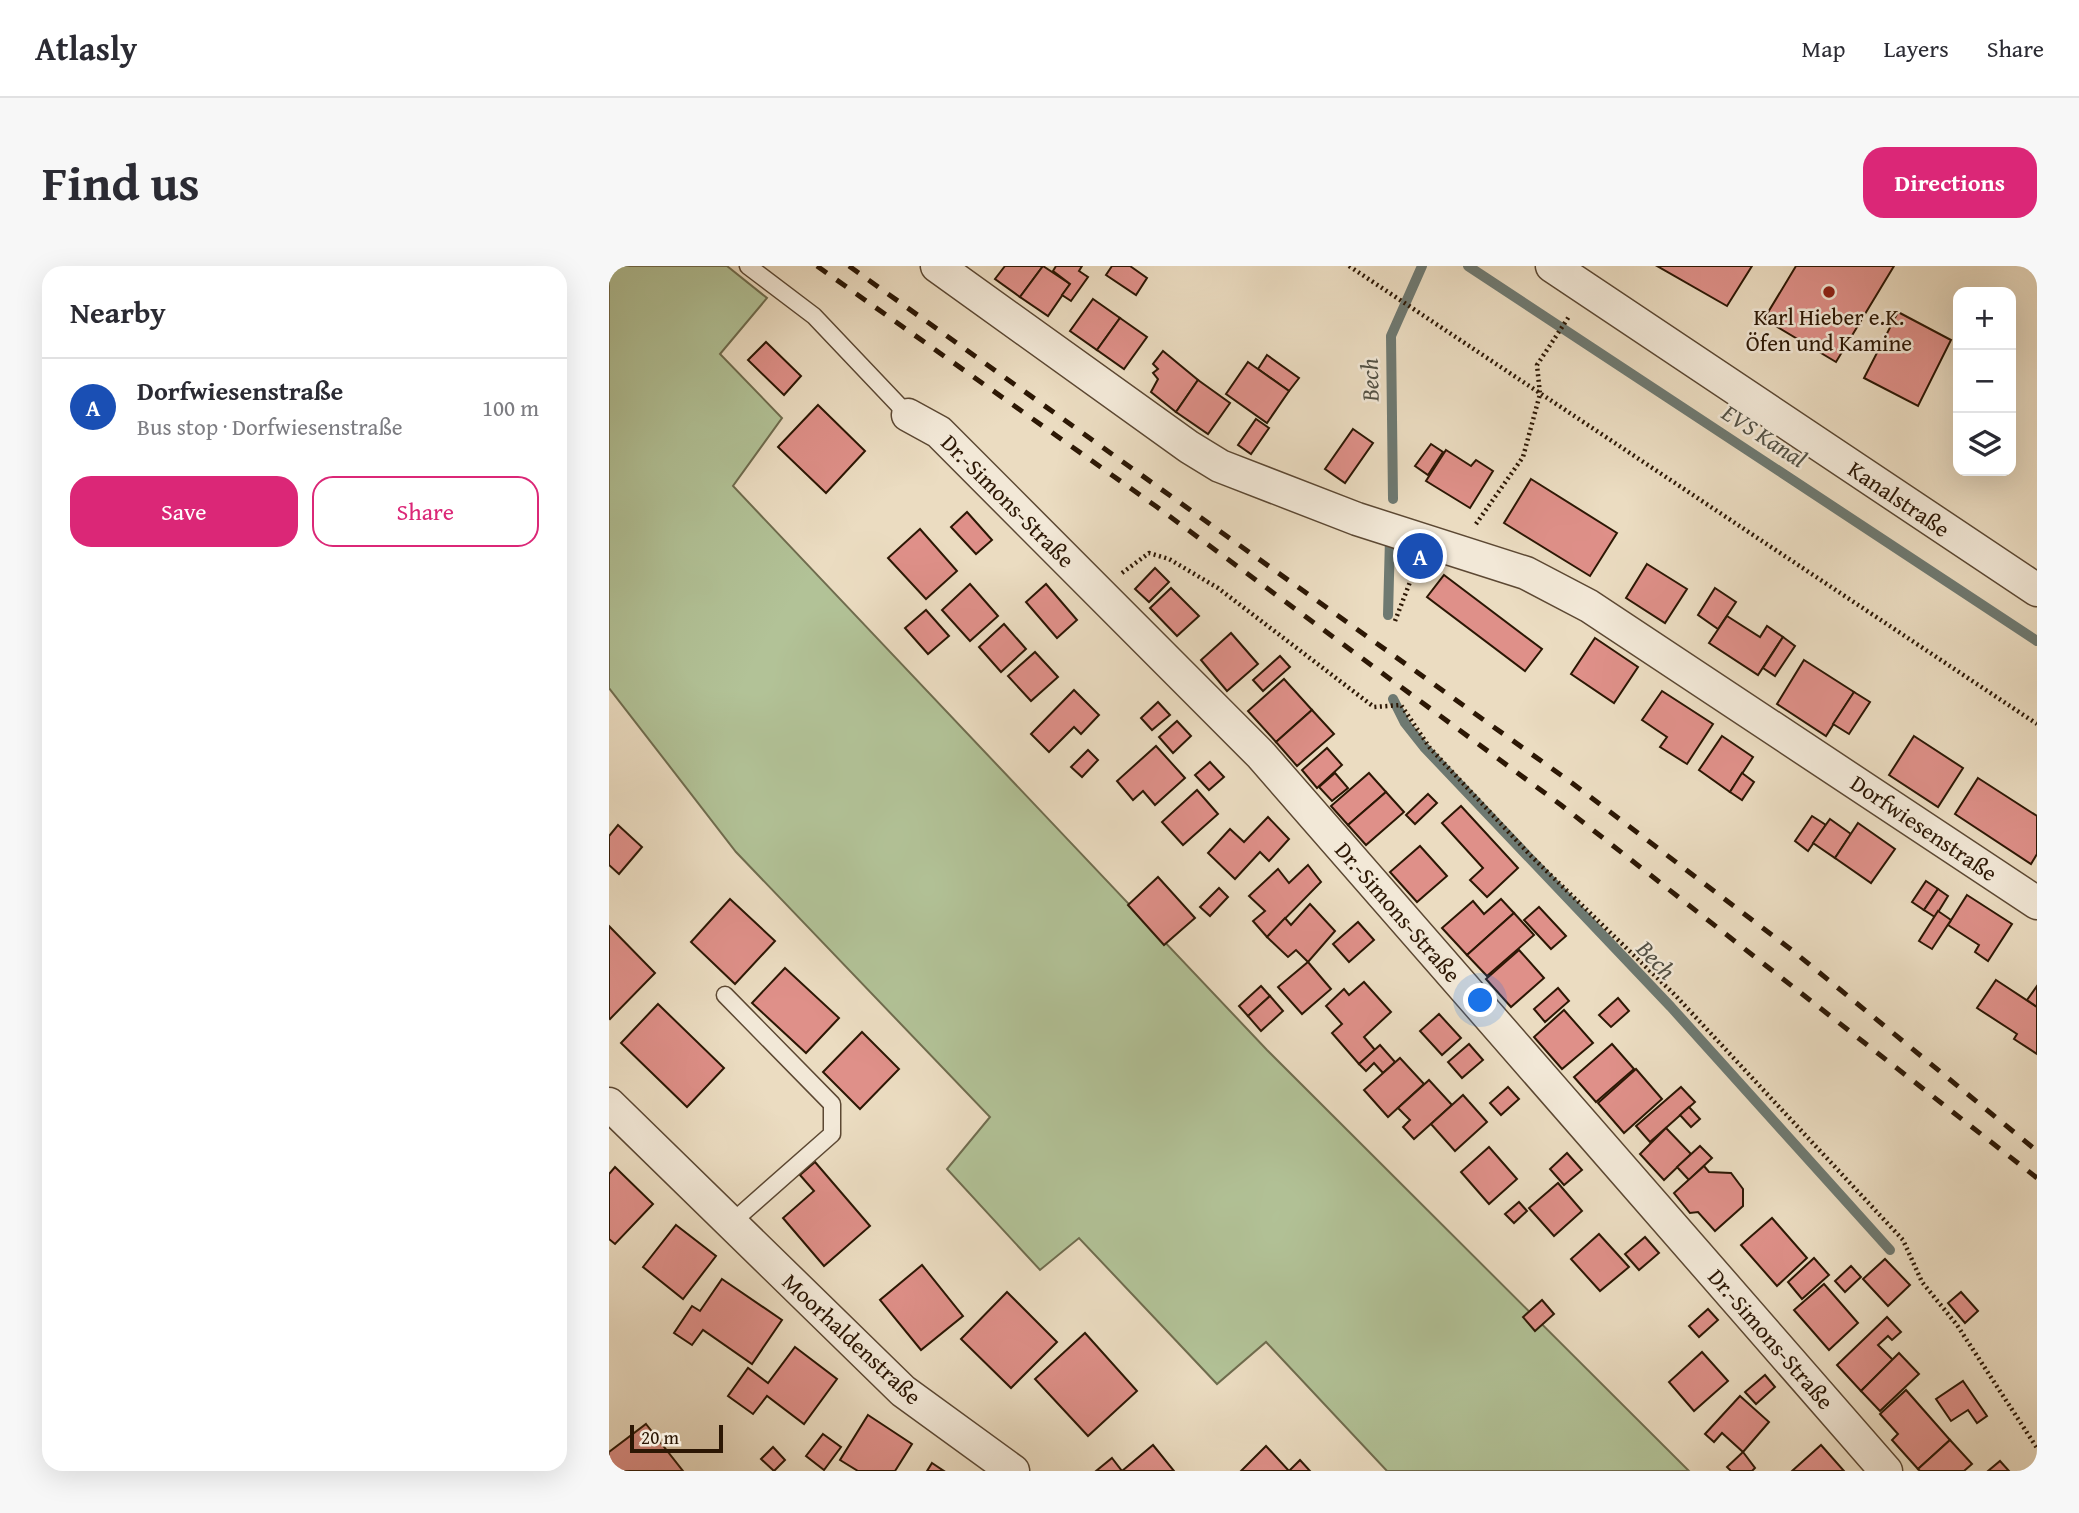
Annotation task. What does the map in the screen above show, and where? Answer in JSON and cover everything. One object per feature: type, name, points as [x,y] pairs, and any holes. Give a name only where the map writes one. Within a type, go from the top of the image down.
[{"type":"street","name":"Dorfwiesenstraße","points":[[937,266],[1189,447],[1220,466],[1357,519],[1526,573],[1589,606],[2037,904]]},
{"type":"street","name":"Kanalstraße","points":[[1552,266],[2037,590]]},
{"type":"street","name":"Dr.-Simons-Straße","points":[[908,415],[939,432],[1261,755],[1887,1471]]},
{"type":"street","name":"Moorhaldenstraße","points":[[609,1104],[904,1391],[1013,1471]]},
{"type":"lane","points":[[748,266],[814,316],[908,415]]},
{"type":"lane","points":[[725,995],[832,1104],[832,1134],[730,1224]]},
{"type":"path","points":[[1349,266],[2037,724]]},
{"type":"path","points":[[1461,553],[1467,537],[1523,457],[1540,394],[1537,365],[1587,288]]},
{"type":"path","points":[[1395,621],[1425,541]]},
{"type":"path","points":[[1099,590],[1149,554],[1169,559],[1218,588],[1374,707],[1401,705],[1430,748],[1467,788],[1531,856],[1675,995],[1903,1240],[1922,1282],[1957,1325],[2037,1448]]},
{"type":"green space","points":[[609,266],[727,266],[767,298],[720,354],[782,418],[733,486],[1267,1050],[1689,1471],[1387,1471],[1266,1342],[1217,1384],[1079,1238],[1040,1270],[947,1169],[990,1117],[736,852],[609,688]]},
{"type":"building","points":[[1005,266],[1043,266],[1020,297],[995,279]]},
{"type":"building","points":[[1043,266],[1070,284],[1048,316],[1020,297]]},
{"type":"building","points":[[1056,266],[1082,266],[1079,271],[1088,277],[1071,301],[1062,295],[1070,284],[1053,271]]},
{"type":"building","points":[[1112,266],[1130,266],[1147,278],[1136,295],[1106,275]]},
{"type":"building","points":[[1657,266],[1752,266],[1727,306]]},
{"type":"building","name":"Karl Hieber e.K. Öfen und Kamine","points":[[1796,266],[1894,266],[1836,362],[1764,319]]},
{"type":"building","points":[[1093,299],[1120,318],[1097,350],[1070,331]]},
{"type":"building","points":[[1898,312],[1951,340],[1918,406],[1864,378]]},
{"type":"building","points":[[1120,318],[1147,337],[1124,369],[1097,350]]},
{"type":"building","points":[[766,342],[801,376],[784,395],[748,360]]},
{"type":"building","points":[[1163,351],[1198,380],[1176,412],[1151,392],[1158,379],[1153,373],[1158,369],[1153,364]]},
{"type":"building","points":[[1267,355],[1299,378],[1289,391],[1258,369]]},
{"type":"building","points":[[1248,362],[1289,391],[1267,423],[1226,394]]},
{"type":"building","points":[[1198,380],[1230,403],[1208,434],[1176,412]]},
{"type":"building","points":[[818,405],[865,451],[826,493],[778,447]]},
{"type":"building","points":[[1256,419],[1269,428],[1251,454],[1238,445]]},
{"type":"building","points":[[1353,429],[1373,443],[1345,483],[1325,469]]},
{"type":"building","points":[[1431,444],[1443,452],[1428,475],[1415,466]]},
{"type":"building","points":[[1446,450],[1471,466],[1476,460],[1493,471],[1470,508],[1426,481]]},
{"type":"building","points":[[1531,479],[1617,533],[1590,576],[1504,523]]},
{"type":"building","points":[[967,512],[992,540],[976,554],[951,527]]},
{"type":"building","points":[[920,529],[957,571],[926,599],[888,558]]},
{"type":"building","points":[[1647,564],[1687,589],[1665,623],[1626,598]]},
{"type":"building","points":[[1155,568],[1169,582],[1149,602],[1135,589]]},
{"type":"building","points":[[1444,575],[1542,649],[1525,671],[1427,597]]},
{"type":"building","points":[[970,584],[998,616],[970,641],[942,610]]},
{"type":"building","points":[[1046,584],[1077,620],[1057,638],[1026,602]]},
{"type":"building","points":[[1171,588],[1199,616],[1177,636],[1150,608]]},
{"type":"building","points":[[1715,588],[1736,602],[1718,629],[1698,615]]},
{"type":"building","points":[[926,610],[949,636],[928,654],[905,628]]},
{"type":"building","points":[[1727,616],[1760,637],[1767,626],[1783,637],[1758,675],[1709,643]]},
{"type":"building","points":[[1004,624],[1026,649],[1001,672],[979,647]]},
{"type":"building","points":[[1231,633],[1258,664],[1227,691],[1201,660]]},
{"type":"building","points":[[1783,637],[1795,646],[1775,676],[1763,668]]},
{"type":"building","points":[[1595,638],[1638,667],[1614,703],[1571,674]]},
{"type":"building","points":[[1035,652],[1058,677],[1031,701],[1008,676]]},
{"type":"building","points":[[1280,656],[1290,667],[1263,691],[1253,680]]},
{"type":"building","points":[[1804,660],[1854,692],[1826,736],[1777,704]]},
{"type":"building","points":[[1284,679],[1312,710],[1276,742],[1248,711]]},
{"type":"building","points":[[1074,690],[1099,715],[1081,734],[1074,727],[1049,752],[1031,734]]},
{"type":"building","points":[[1662,691],[1713,724],[1687,764],[1660,747],[1667,737],[1642,720]]},
{"type":"building","points":[[1854,692],[1870,702],[1849,734],[1833,724]]},
{"type":"building","points":[[1158,702],[1170,715],[1152,730],[1141,718]]},
{"type":"building","points":[[1312,710],[1334,734],[1297,766],[1276,742]]},
{"type":"building","points":[[1177,721],[1191,736],[1173,753],[1159,737]]},
{"type":"building","points":[[1722,736],[1753,757],[1730,792],[1699,770]]},
{"type":"building","points":[[1914,736],[1963,768],[1938,807],[1889,775]]},
{"type":"building","points":[[1156,746],[1185,778],[1155,805],[1143,791],[1133,800],[1117,781]]},
{"type":"building","points":[[1327,748],[1342,765],[1317,788],[1302,770]]},
{"type":"building","points":[[1088,750],[1098,760],[1082,777],[1071,767]]},
{"type":"building","points":[[1210,762],[1224,777],[1209,790],[1195,775]]},
{"type":"building","points":[[1335,773],[1348,788],[1332,801],[1319,787]]},
{"type":"building","points":[[1369,773],[1386,792],[1348,825],[1331,806]]},
{"type":"building","points":[[1742,773],[1754,782],[1742,800],[1730,792]]},
{"type":"building","points":[[1978,778],[2037,816],[2037,854],[2031,864],[1955,814]]},
{"type":"building","points":[[1197,790],[1218,814],[1183,845],[1162,822]]},
{"type":"building","points":[[1386,792],[1404,812],[1366,845],[1348,825]]},
{"type":"building","points":[[1428,794],[1437,803],[1415,824],[1406,815]]},
{"type":"building","points":[[1461,806],[1518,868],[1487,897],[1470,880],[1483,868],[1442,823]]},
{"type":"building","points":[[1812,816],[1826,825],[1808,851],[1795,841]]},
{"type":"building","points":[[1268,817],[1289,839],[1269,861],[1260,852],[1235,879],[1208,853],[1230,829],[1244,842]]},
{"type":"building","points":[[1830,819],[1851,834],[1835,858],[1813,843]]},
{"type":"building","points":[[1858,823],[1895,849],[1871,883],[1835,858]]},
{"type":"building","points":[[618,825],[642,847],[619,874],[609,865],[609,836]]},
{"type":"building","points":[[1420,846],[1447,876],[1417,902],[1390,872]]},
{"type":"building","points":[[1308,865],[1321,882],[1267,937],[1253,921],[1265,911],[1249,896],[1278,869],[1289,883]]},
{"type":"building","points":[[1158,877],[1195,918],[1164,945],[1128,905]]},
{"type":"building","points":[[1926,881],[1938,889],[1924,910],[1912,902]]},
{"type":"building","points":[[1219,888],[1228,897],[1210,916],[1200,907]]},
{"type":"building","points":[[1938,889],[1948,896],[1935,917],[1924,910]]},
{"type":"building","points":[[1967,895],[2012,924],[1988,961],[1975,952],[1979,945],[1948,925]]},
{"type":"building","points":[[730,899],[775,941],[735,984],[691,942]]},
{"type":"building","points":[[1501,899],[1514,913],[1467,955],[1442,928],[1473,901],[1484,914]]},
{"type":"building","points":[[1310,904],[1335,931],[1308,962],[1296,950],[1288,957],[1267,937],[1285,918],[1291,925]]},
{"type":"building","points":[[1539,907],[1566,936],[1551,949],[1524,920]]},
{"type":"building","points":[[1938,911],[1951,920],[1932,949],[1919,941]]},
{"type":"building","points":[[1514,913],[1534,935],[1487,976],[1467,955]]},
{"type":"building","points":[[1358,922],[1374,940],[1349,962],[1333,944]]},
{"type":"building","points":[[609,926],[655,973],[610,1019],[609,1018]]},
{"type":"building","points":[[1519,950],[1544,978],[1511,1007],[1486,979]]},
{"type":"building","points":[[1308,962],[1331,989],[1302,1014],[1278,987]]},
{"type":"building","points":[[785,968],[839,1018],[806,1053],[752,1003]]},
{"type":"building","points":[[1996,980],[2037,1007],[2037,1054],[2014,1039],[2017,1034],[1977,1008]]},
{"type":"building","points":[[1364,982],[1391,1012],[1364,1037],[1375,1050],[1359,1064],[1332,1033],[1342,1024],[1326,1006],[1344,989],[1349,995]]},
{"type":"building","points":[[1261,986],[1270,996],[1248,1016],[1239,1006]]},
{"type":"building","points":[[2037,986],[2037,1007],[2027,1000]]},
{"type":"building","points":[[1558,988],[1569,1001],[1545,1022],[1534,1009]]},
{"type":"building","points":[[1270,996],[1283,1011],[1261,1031],[1248,1016]]},
{"type":"building","points":[[1618,998],[1629,1011],[1611,1027],[1599,1015]]},
{"type":"building","points":[[658,1004],[724,1068],[687,1107],[621,1043]]},
{"type":"building","points":[[1564,1010],[1593,1043],[1562,1069],[1534,1037]]},
{"type":"building","points":[[1439,1014],[1461,1038],[1442,1055],[1420,1031]]},
{"type":"building","points":[[862,1032],[899,1069],[860,1109],[823,1072]]},
{"type":"building","points":[[1469,1044],[1483,1060],[1462,1078],[1448,1062]]},
{"type":"building","points":[[1612,1044],[1634,1069],[1596,1102],[1574,1077]]},
{"type":"building","points":[[1380,1045],[1395,1062],[1383,1073],[1374,1063],[1366,1071],[1359,1064]]},
{"type":"building","points":[[1400,1058],[1424,1084],[1388,1117],[1364,1090]]},
{"type":"building","points":[[1636,1069],[1662,1099],[1624,1133],[1598,1103]]},
{"type":"building","points":[[1429,1080],[1452,1105],[1414,1139],[1403,1127],[1410,1120],[1398,1108]]},
{"type":"building","points":[[1508,1087],[1519,1099],[1501,1115],[1490,1103]]},
{"type":"building","points":[[1681,1087],[1695,1102],[1650,1142],[1636,1126]]},
{"type":"building","points":[[1463,1095],[1487,1122],[1455,1151],[1431,1124]]},
{"type":"building","points":[[1689,1107],[1700,1119],[1691,1127],[1680,1115]]},
{"type":"building","points":[[1666,1128],[1691,1154],[1664,1180],[1640,1154]]},
{"type":"building","points":[[1700,1146],[1712,1158],[1689,1180],[1677,1167]]},
{"type":"building","points":[[1489,1147],[1517,1179],[1489,1204],[1461,1172]]},
{"type":"building","points":[[1567,1153],[1582,1170],[1564,1185],[1550,1169]]},
{"type":"building","points":[[815,1162],[870,1226],[824,1266],[783,1218],[814,1191],[800,1175]]},
{"type":"building","points":[[1704,1166],[1709,1172],[1731,1173],[1743,1189],[1743,1206],[1715,1231],[1698,1212],[1690,1213],[1674,1193]]},
{"type":"building","points":[[615,1167],[653,1204],[615,1244],[609,1239],[609,1174]]},
{"type":"building","points":[[1558,1183],[1582,1211],[1554,1236],[1529,1208]]},
{"type":"building","points":[[1519,1202],[1527,1211],[1514,1223],[1505,1214]]},
{"type":"building","points":[[1772,1218],[1807,1258],[1777,1286],[1741,1245]]},
{"type":"building","points":[[676,1225],[716,1256],[683,1299],[643,1267]]},
{"type":"building","points":[[1599,1234],[1629,1267],[1600,1291],[1571,1259]]},
{"type":"building","points":[[1645,1237],[1659,1253],[1639,1270],[1625,1254]]},
{"type":"building","points":[[1814,1258],[1829,1275],[1802,1299],[1788,1282]]},
{"type":"building","points":[[1885,1259],[1910,1285],[1888,1306],[1863,1279]]},
{"type":"building","points":[[922,1265],[963,1316],[921,1350],[880,1300]]},
{"type":"building","points":[[1851,1266],[1861,1277],[1845,1292],[1835,1281]]},
{"type":"building","points":[[722,1279],[782,1320],[752,1364],[703,1330],[692,1345],[674,1333],[692,1306],[700,1311]]},
{"type":"building","points":[[1824,1284],[1858,1323],[1829,1350],[1794,1310]]},
{"type":"building","points":[[1007,1292],[1057,1342],[1011,1388],[961,1339]]},
{"type":"building","points":[[1961,1292],[1978,1311],[1965,1323],[1948,1303]]},
{"type":"building","points":[[1542,1300],[1554,1314],[1535,1331],[1523,1317]]},
{"type":"building","points":[[1708,1309],[1718,1320],[1699,1337],[1689,1326]]},
{"type":"building","points":[[1887,1317],[1901,1332],[1892,1340],[1888,1336],[1878,1345],[1893,1360],[1861,1391],[1837,1365]]},
{"type":"building","points":[[1085,1333],[1137,1391],[1088,1436],[1035,1379]]},
{"type":"building","points":[[795,1347],[837,1379],[804,1424],[767,1396],[753,1414],[728,1396],[748,1368],[768,1383]]},
{"type":"building","points":[[1702,1352],[1728,1381],[1694,1411],[1669,1382]]},
{"type":"building","points":[[1899,1353],[1919,1374],[1880,1411],[1861,1391]]},
{"type":"building","points":[[1765,1375],[1775,1387],[1756,1404],[1745,1392]]},
{"type":"building","points":[[1963,1381],[1987,1416],[1977,1423],[1968,1410],[1951,1421],[1936,1399]]},
{"type":"building","points":[[1906,1390],[1950,1440],[1918,1469],[1892,1440],[1898,1434],[1880,1414]]},
{"type":"building","points":[[1740,1396],[1769,1422],[1743,1452],[1722,1433],[1714,1442],[1705,1434]]},
{"type":"building","points":[[868,1415],[912,1444],[895,1471],[858,1471],[840,1460]]},
{"type":"building","points":[[646,1424],[683,1471],[615,1471],[609,1464],[609,1452]]},
{"type":"building","points":[[823,1434],[841,1447],[824,1470],[806,1456]]},
{"type":"building","points":[[1950,1440],[1972,1464],[1964,1471],[1918,1469]]},
{"type":"building","points":[[1153,1445],[1174,1471],[1122,1471]]},
{"type":"building","points":[[1821,1445],[1844,1471],[1792,1471]]},
{"type":"building","points":[[1266,1446],[1289,1471],[1241,1471]]},
{"type":"building","points":[[773,1447],[785,1460],[774,1471],[761,1459]]},
{"type":"building","points":[[1743,1452],[1755,1468],[1752,1471],[1731,1471],[1727,1467]]},
{"type":"building","points":[[1112,1458],[1122,1471],[1096,1471]]},
{"type":"building","points":[[1300,1460],[1310,1471],[1289,1471]]},
{"type":"building","points":[[2000,1461],[2009,1471],[1988,1471]]},
{"type":"building","points":[[932,1463],[944,1471],[927,1471]]},
{"type":"waterway","name":"Bech","points":[[1393,499],[1391,336],[1422,266]]},
{"type":"waterway","name":"EVS Kanal","points":[[1468,266],[2037,641]]},
{"type":"waterway","name":"Bech","points":[[1388,615],[1390,538]]},
{"type":"waterway","name":"Bech","points":[[1393,699],[1405,723],[1424,747],[1671,1007],[1890,1250]]},
{"type":"railway","points":[[817,266],[1157,507],[1561,805],[2037,1178]]},
{"type":"railway","points":[[849,266],[1572,783],[1793,951],[2037,1151]]},
{"type":"place","name":"Karl Hieber e.K. Öfen und Kamine","points":[[1829,292]]},
{"type":"place","name":"Dorfwiesenstraße","points":[[1420,556]]}]
